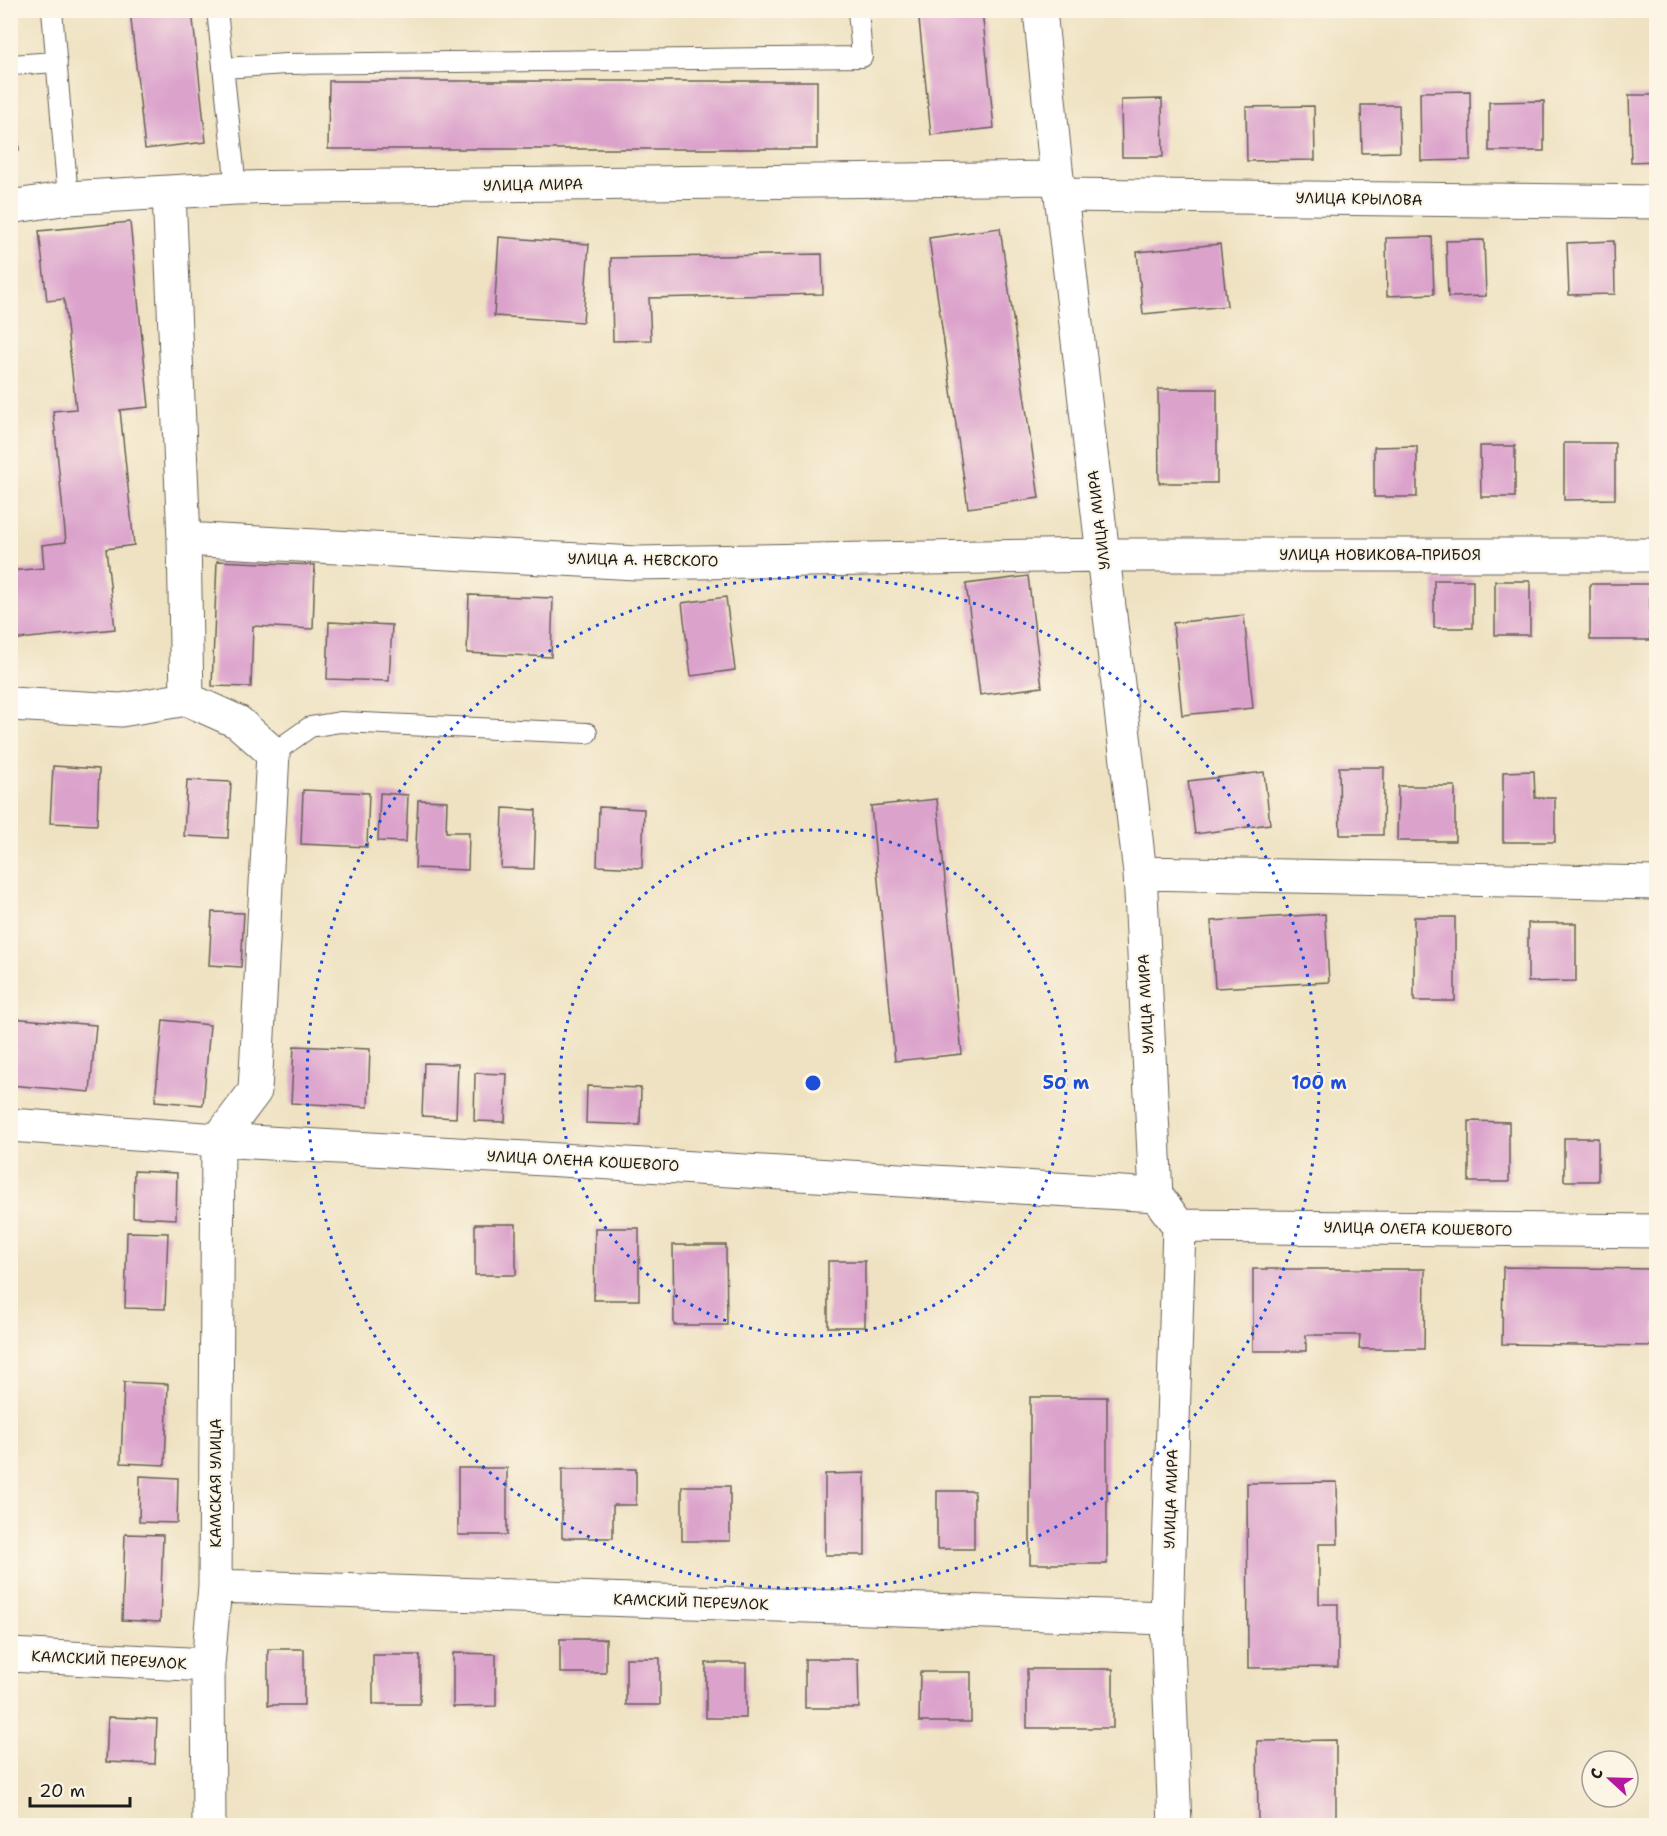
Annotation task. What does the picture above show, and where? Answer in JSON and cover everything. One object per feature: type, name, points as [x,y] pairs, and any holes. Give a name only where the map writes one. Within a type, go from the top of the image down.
[{"type":"street","name":"УЛИЦА МИРА","points":[[1041,10],[1059,187],[1140,873],[1155,1194]]},
{"type":"street","name":"УЛИЦА МИРА","points":[[10,207],[68,198],[236,189],[1059,187]]},
{"type":"street","name":"УЛИЦА КРЫЛОВА","points":[[1059,187],[1656,202]]},
{"type":"street","points":[[169,193],[184,539],[187,699]]},
{"type":"street","name":"УЛИЦА А. НЕВСКОГО","points":[[184,539],[636,563],[1103,555]]},
{"type":"street","name":"УЛИЦА НОВИКОВА-ПРИБОЯ","points":[[1103,555],[1656,555]]},
{"type":"street","points":[[10,704],[121,710],[187,699],[238,722],[273,753],[255,1090],[218,1140]]},
{"type":"street","points":[[1140,873],[1656,883]]},
{"type":"street","name":"УЛИЦА ОЛЕНА КОШЕВОГО","points":[[10,1125],[218,1140],[1155,1194]]},
{"type":"street","name":"КАМСКАЯ УЛИЦА","points":[[209,1826],[208,1665],[215,1586],[218,1140]]},
{"type":"street","points":[[1155,1194],[1179,1226]]},
{"type":"street","name":"УЛИЦА МИРА","points":[[1175,1826],[1167,1618],[1179,1226]]},
{"type":"street","name":"УЛИЦА ОЛЕГА КОШЕВОГО","points":[[1179,1226],[1656,1231]]},
{"type":"street","name":"КАМСКИЙ ПЕРЕУЛОК","points":[[215,1586],[1167,1618]]},
{"type":"street","name":"КАМСКИЙ ПЕРЕУЛОК","points":[[10,1655],[208,1665]]},
{"type":"lane","points":[[52,10],[68,198]]},
{"type":"lane","points":[[217,10],[236,189]]},
{"type":"lane","points":[[223,68],[286,64],[862,57],[858,10]]},
{"type":"lane","points":[[10,65],[57,62]]},
{"type":"lane","points":[[273,753],[310,726],[340,722],[587,733]]},
{"type":"building","points":[[130,10],[192,10],[206,142],[145,149]]},
{"type":"building","points":[[918,10],[982,10],[994,128],[931,135]]},
{"type":"building","points":[[329,81],[817,81],[817,149],[328,149]]},
{"type":"building","points":[[10,87],[15,87],[19,150],[10,150]]},
{"type":"building","points":[[1470,91],[1471,160],[1421,161],[1420,92]]},
{"type":"building","points":[[1629,95],[1656,95],[1656,161],[1631,162]]},
{"type":"building","points":[[1162,99],[1163,157],[1122,157],[1121,100]]},
{"type":"building","points":[[1544,101],[1544,151],[1489,151],[1489,102]]},
{"type":"building","points":[[1361,105],[1399,105],[1400,152],[1362,153]]},
{"type":"building","points":[[1314,106],[1315,160],[1247,161],[1246,107]]},
{"type":"building","points":[[130,222],[149,407],[120,410],[134,545],[106,549],[115,629],[10,640],[10,571],[44,568],[42,545],[66,542],[53,411],[76,409],[64,299],[47,301],[39,231]]},
{"type":"building","points":[[1000,228],[1039,498],[968,508],[929,238]]},
{"type":"building","points":[[499,237],[589,244],[583,322],[494,316]]},
{"type":"building","points":[[1432,237],[1434,294],[1387,296],[1386,238]]},
{"type":"building","points":[[1484,240],[1486,296],[1448,297],[1446,241]]},
{"type":"building","points":[[1614,241],[1615,294],[1569,295],[1567,243]]},
{"type":"building","points":[[1220,244],[1227,306],[1143,314],[1137,252]]},
{"type":"building","points":[[1654,246],[1656,246],[1656,280],[1655,280]]},
{"type":"building","points":[[822,254],[823,294],[649,298],[651,340],[613,341],[611,258]]},
{"type":"building","points":[[1158,389],[1217,389],[1217,483],[1159,483]]},
{"type":"building","points":[[1564,443],[1615,443],[1615,499],[1564,500]]},
{"type":"building","points":[[1417,446],[1417,497],[1374,497],[1374,447]]},
{"type":"building","points":[[1480,446],[1515,446],[1515,497],[1481,497]]},
{"type":"building","points":[[217,561],[315,565],[313,629],[253,626],[251,687],[212,686]]},
{"type":"building","points":[[1028,576],[1042,687],[980,695],[966,584]]},
{"type":"building","points":[[1434,580],[1473,580],[1473,628],[1434,628]]},
{"type":"building","points":[[1495,581],[1530,581],[1530,635],[1495,635]]},
{"type":"building","points":[[1590,584],[1650,584],[1650,640],[1590,640]]},
{"type":"building","points":[[469,595],[553,598],[551,657],[467,653]]},
{"type":"building","points":[[726,597],[735,670],[691,676],[682,603]]},
{"type":"building","points":[[1244,615],[1253,708],[1182,715],[1173,623]]},
{"type":"building","points":[[329,622],[392,625],[389,681],[327,679]]},
{"type":"building","points":[[53,766],[99,769],[97,825],[50,823]]},
{"type":"building","points":[[1339,767],[1384,767],[1383,835],[1340,835]]},
{"type":"building","points":[[1534,771],[1535,798],[1555,798],[1555,842],[1503,842],[1503,772]]},
{"type":"building","points":[[1264,772],[1270,824],[1195,834],[1188,781]]},
{"type":"building","points":[[187,780],[231,782],[228,838],[184,836]]},
{"type":"building","points":[[1398,786],[1455,786],[1455,841],[1397,841]]},
{"type":"building","points":[[303,790],[369,793],[367,847],[301,844]]},
{"type":"building","points":[[380,793],[408,795],[406,842],[378,841]]},
{"type":"building","points":[[937,799],[962,1054],[895,1061],[871,806]]},
{"type":"building","points":[[418,800],[447,801],[446,832],[469,832],[468,870],[415,868]]},
{"type":"building","points":[[599,807],[644,809],[642,868],[597,866]]},
{"type":"building","points":[[503,808],[536,810],[534,869],[501,868]]},
{"type":"building","points":[[212,912],[244,913],[241,967],[209,965]]},
{"type":"building","points":[[1325,914],[1329,982],[1215,988],[1211,921]]},
{"type":"building","points":[[1414,917],[1455,917],[1455,1001],[1414,1001]]},
{"type":"building","points":[[1528,923],[1576,923],[1576,981],[1528,982]]},
{"type":"building","points":[[10,1018],[96,1025],[90,1092],[10,1085]]},
{"type":"building","points":[[163,1020],[210,1025],[203,1105],[155,1101]]},
{"type":"building","points":[[294,1046],[370,1049],[368,1107],[291,1103]]},
{"type":"building","points":[[424,1063],[458,1064],[456,1118],[422,1116]]},
{"type":"building","points":[[475,1073],[507,1074],[505,1122],[474,1121]]},
{"type":"building","points":[[587,1086],[641,1088],[640,1125],[586,1123]]},
{"type":"building","points":[[1469,1121],[1509,1122],[1509,1182],[1469,1182]]},
{"type":"building","points":[[1564,1138],[1598,1138],[1598,1181],[1564,1181]]},
{"type":"building","points":[[134,1171],[177,1173],[176,1219],[133,1217]]},
{"type":"building","points":[[475,1224],[516,1224],[516,1275],[475,1275]]},
{"type":"building","points":[[595,1228],[639,1228],[639,1300],[594,1300]]},
{"type":"building","points":[[127,1232],[168,1233],[165,1309],[125,1308]]},
{"type":"building","points":[[673,1245],[726,1245],[727,1325],[674,1325]]},
{"type":"building","points":[[828,1261],[865,1261],[865,1327],[828,1327]]},
{"type":"building","points":[[1503,1267],[1656,1269],[1656,1346],[1502,1344]]},
{"type":"building","points":[[1253,1269],[1425,1269],[1424,1349],[1359,1349],[1360,1335],[1306,1335],[1306,1351],[1253,1351]]},
{"type":"building","points":[[124,1382],[168,1384],[165,1465],[121,1463]]},
{"type":"building","points":[[1030,1397],[1107,1397],[1107,1564],[1030,1564]]},
{"type":"building","points":[[458,1468],[507,1468],[507,1535],[458,1535]]},
{"type":"building","points":[[562,1469],[636,1469],[636,1505],[613,1505],[613,1538],[562,1538]]},
{"type":"building","points":[[865,1473],[865,1555],[825,1555],[825,1474]]},
{"type":"building","points":[[140,1476],[178,1478],[177,1523],[139,1522]]},
{"type":"building","points":[[1337,1482],[1338,1544],[1319,1544],[1319,1604],[1338,1604],[1338,1667],[1248,1668],[1247,1483]]},
{"type":"building","points":[[682,1486],[730,1486],[730,1541],[682,1541]]},
{"type":"building","points":[[937,1491],[974,1491],[974,1549],[937,1549]]},
{"type":"building","points":[[125,1534],[163,1535],[160,1622],[122,1620]]},
{"type":"building","points":[[560,1639],[606,1639],[606,1673],[560,1673]]},
{"type":"building","points":[[268,1649],[304,1649],[304,1705],[268,1705]]},
{"type":"building","points":[[453,1653],[496,1654],[496,1706],[453,1707]]},
{"type":"building","points":[[373,1655],[420,1655],[420,1704],[373,1704]]},
{"type":"building","points":[[626,1658],[660,1658],[660,1705],[626,1705]]},
{"type":"building","points":[[805,1659],[858,1659],[859,1708],[805,1708]]},
{"type":"building","points":[[706,1663],[746,1663],[746,1718],[706,1718]]},
{"type":"building","points":[[1027,1669],[1113,1669],[1113,1728],[1027,1728]]},
{"type":"building","points":[[920,1672],[971,1672],[971,1722],[919,1722]]},
{"type":"building","points":[[108,1717],[157,1719],[155,1764],[106,1762]]},
{"type":"building","points":[[1336,1740],[1336,1826],[1258,1826],[1257,1741]]},
{"type":"building","points":[[975,1821],[1008,1821],[1008,1826],[975,1826]]}]
